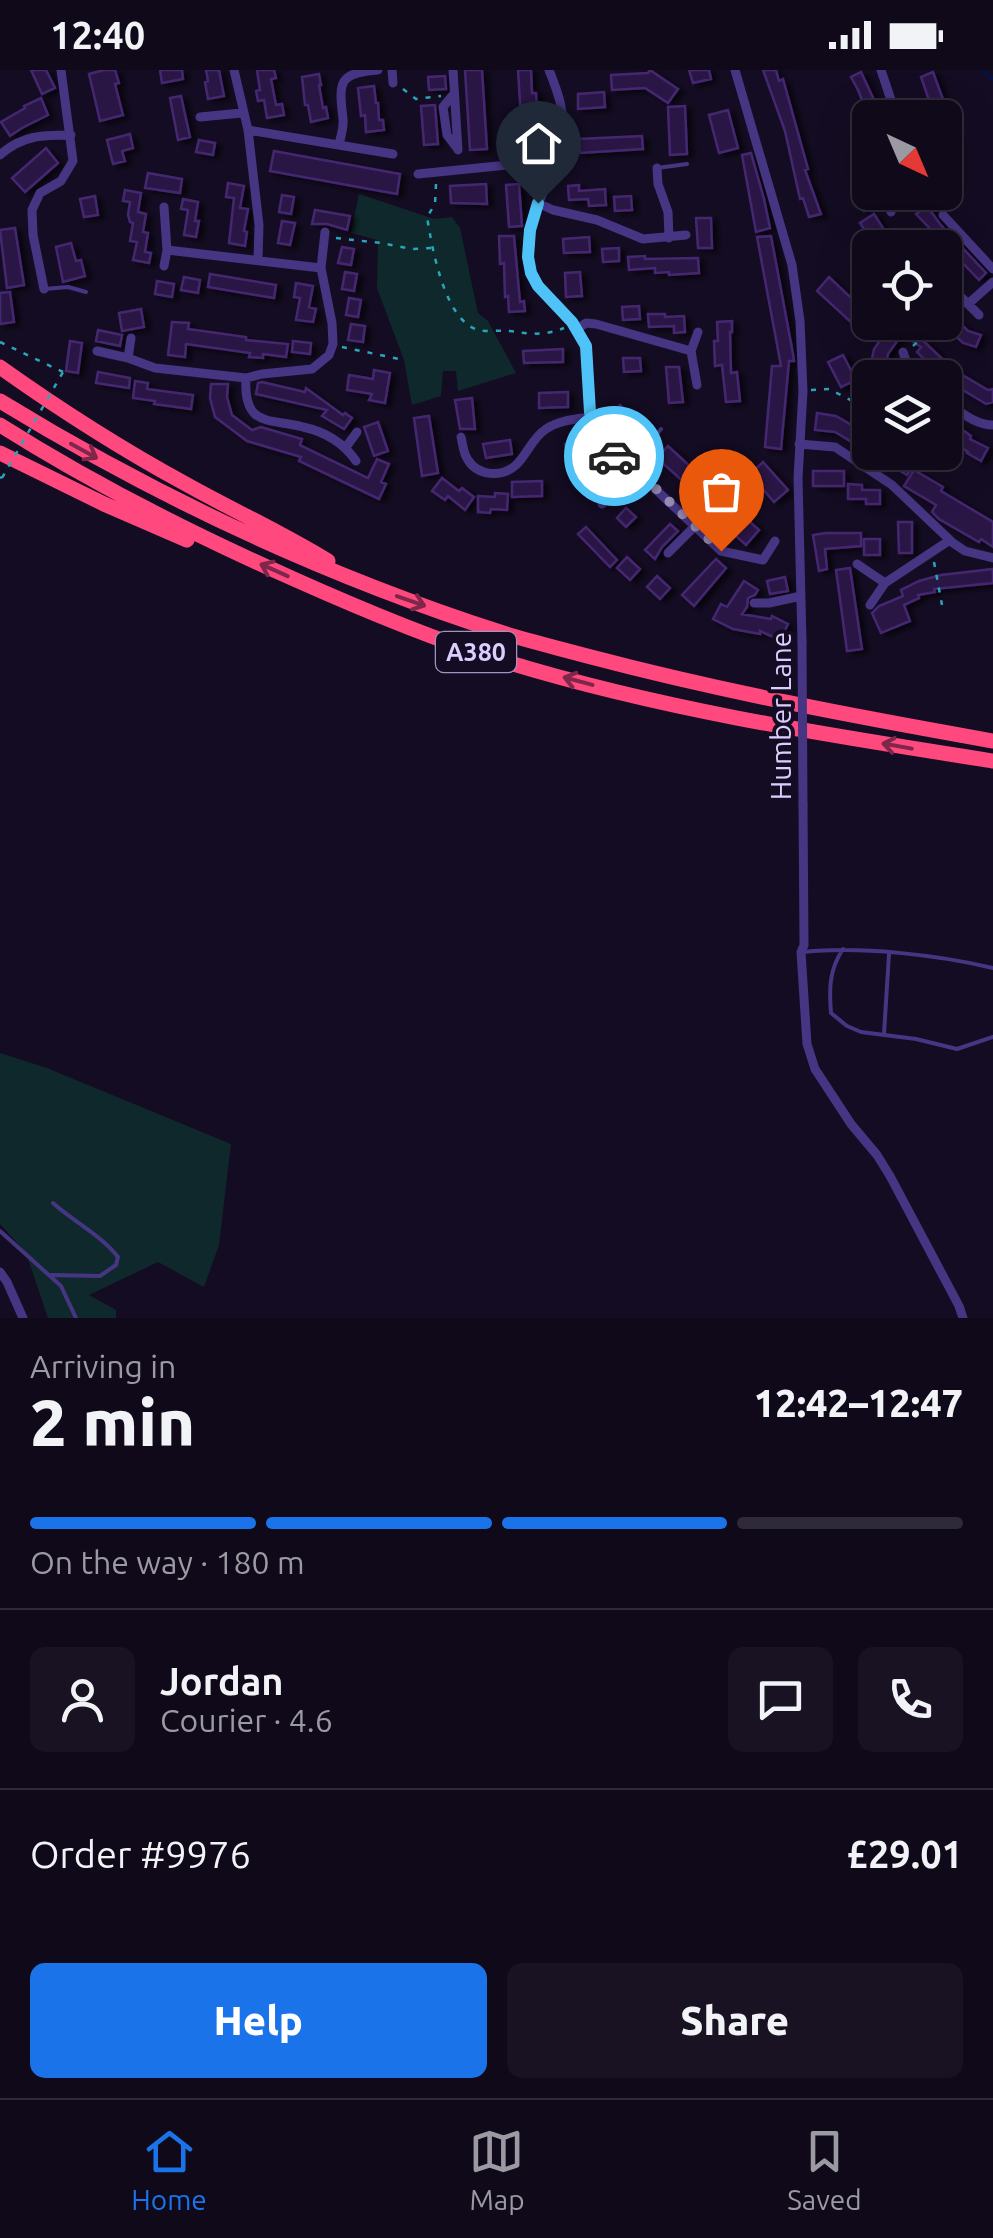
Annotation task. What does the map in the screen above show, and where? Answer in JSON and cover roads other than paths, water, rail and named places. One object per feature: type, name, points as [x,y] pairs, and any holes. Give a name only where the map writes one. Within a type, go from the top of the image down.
[{"type":"highway","name":"A380","points":[[0,367],[131,453],[292,539],[370,586]]},
{"type":"highway","name":"A380","points":[[0,401],[194,509],[370,586],[505,634],[744,695],[993,740]]},
{"type":"highway","name":"A380","points":[[0,426],[180,527],[381,618],[512,663],[734,718],[993,761]]},
{"type":"highway","name":"A380","points":[[0,453],[181,539],[239,554]]},
{"type":"street","points":[[44,289],[32,210],[40,193],[60,180],[73,161],[61,70]]},
{"type":"street","points":[[234,70],[248,130],[260,225],[258,260]]},
{"type":"street","points":[[339,144],[344,122],[340,92],[345,80],[355,72],[378,70]]},
{"type":"street","points":[[392,70],[393,83]]},
{"type":"street","points":[[453,70],[458,150],[447,135],[443,107],[454,94]]},
{"type":"street","points":[[549,70],[558,91],[563,136],[530,230],[528,257],[538,286],[575,326],[586,346],[591,417],[605,476],[602,504]]},
{"type":"street","name":"Humber Lane","points":[[735,70],[792,265],[800,322],[804,945],[801,952],[807,1044],[815,1070],[833,1099],[890,1176],[963,1318]]},
{"type":"street","points":[[881,70],[891,100]]},
{"type":"street","points":[[200,118],[242,113]]},
{"type":"street","points":[[248,130],[394,154]]},
{"type":"street","points":[[0,155],[38,134],[71,136]]},
{"type":"street","points":[[418,174],[538,162],[554,166]]},
{"type":"street","points":[[657,168],[668,212],[669,238]]},
{"type":"street","points":[[538,203],[597,220],[643,239],[686,235]]},
{"type":"street","points":[[164,207],[164,266]]},
{"type":"street","points":[[944,215],[957,230]]},
{"type":"street","points":[[97,351],[155,368],[246,378],[312,369],[334,344],[322,268],[325,234]]},
{"type":"street","points":[[962,235],[993,269]]},
{"type":"street","points":[[167,250],[322,268]]},
{"type":"street","points":[[966,301],[993,282]]},
{"type":"street","points":[[962,297],[979,315]]},
{"type":"street","points":[[575,326],[596,324],[691,351]]},
{"type":"street","points":[[696,385],[691,351],[698,332]]},
{"type":"street","points":[[128,358],[132,338]]},
{"type":"street","points":[[903,352],[906,360]]},
{"type":"street","points":[[246,378],[250,406],[266,422],[302,426],[328,435],[346,447],[356,461]]},
{"type":"street","points":[[962,413],[993,425]]},
{"type":"street","points":[[461,437],[471,464],[491,474],[518,464],[549,426],[591,417]]},
{"type":"street","points":[[346,447],[357,432]]},
{"type":"street","points":[[799,444],[835,447],[892,485],[965,551],[993,558]]},
{"type":"street","points":[[602,459],[614,456],[630,468],[721,551],[763,560],[774,541]]},
{"type":"street","points":[[588,490],[603,491]]},
{"type":"street","points":[[668,553],[696,525]]},
{"type":"street","points":[[870,606],[885,583],[950,540]]},
{"type":"street","points":[[857,564],[885,583]]},
{"type":"street","points":[[754,603],[801,596]]},
{"type":"street","points":[[0,1272],[23,1318]]},
{"type":"lane","points":[[657,168],[687,164]]},
{"type":"lane","points":[[44,289],[68,287],[86,292]]},
{"type":"lane","points":[[630,468],[661,429]]},
{"type":"lane","points":[[843,950],[830,977],[831,1013],[847,1026],[860,1032],[916,1039],[957,1050],[993,1037]]},
{"type":"lane","points":[[801,952],[843,950],[959,960],[993,968]]},
{"type":"lane","points":[[884,1035],[889,954]]},
{"type":"lane","points":[[50,1275],[100,1276],[116,1266],[118,1257],[108,1244],[53,1203]]},
{"type":"lane","points":[[0,1231],[60,1286],[76,1318]]},
{"type":"waterway","points":[[981,70],[993,79]]}]
